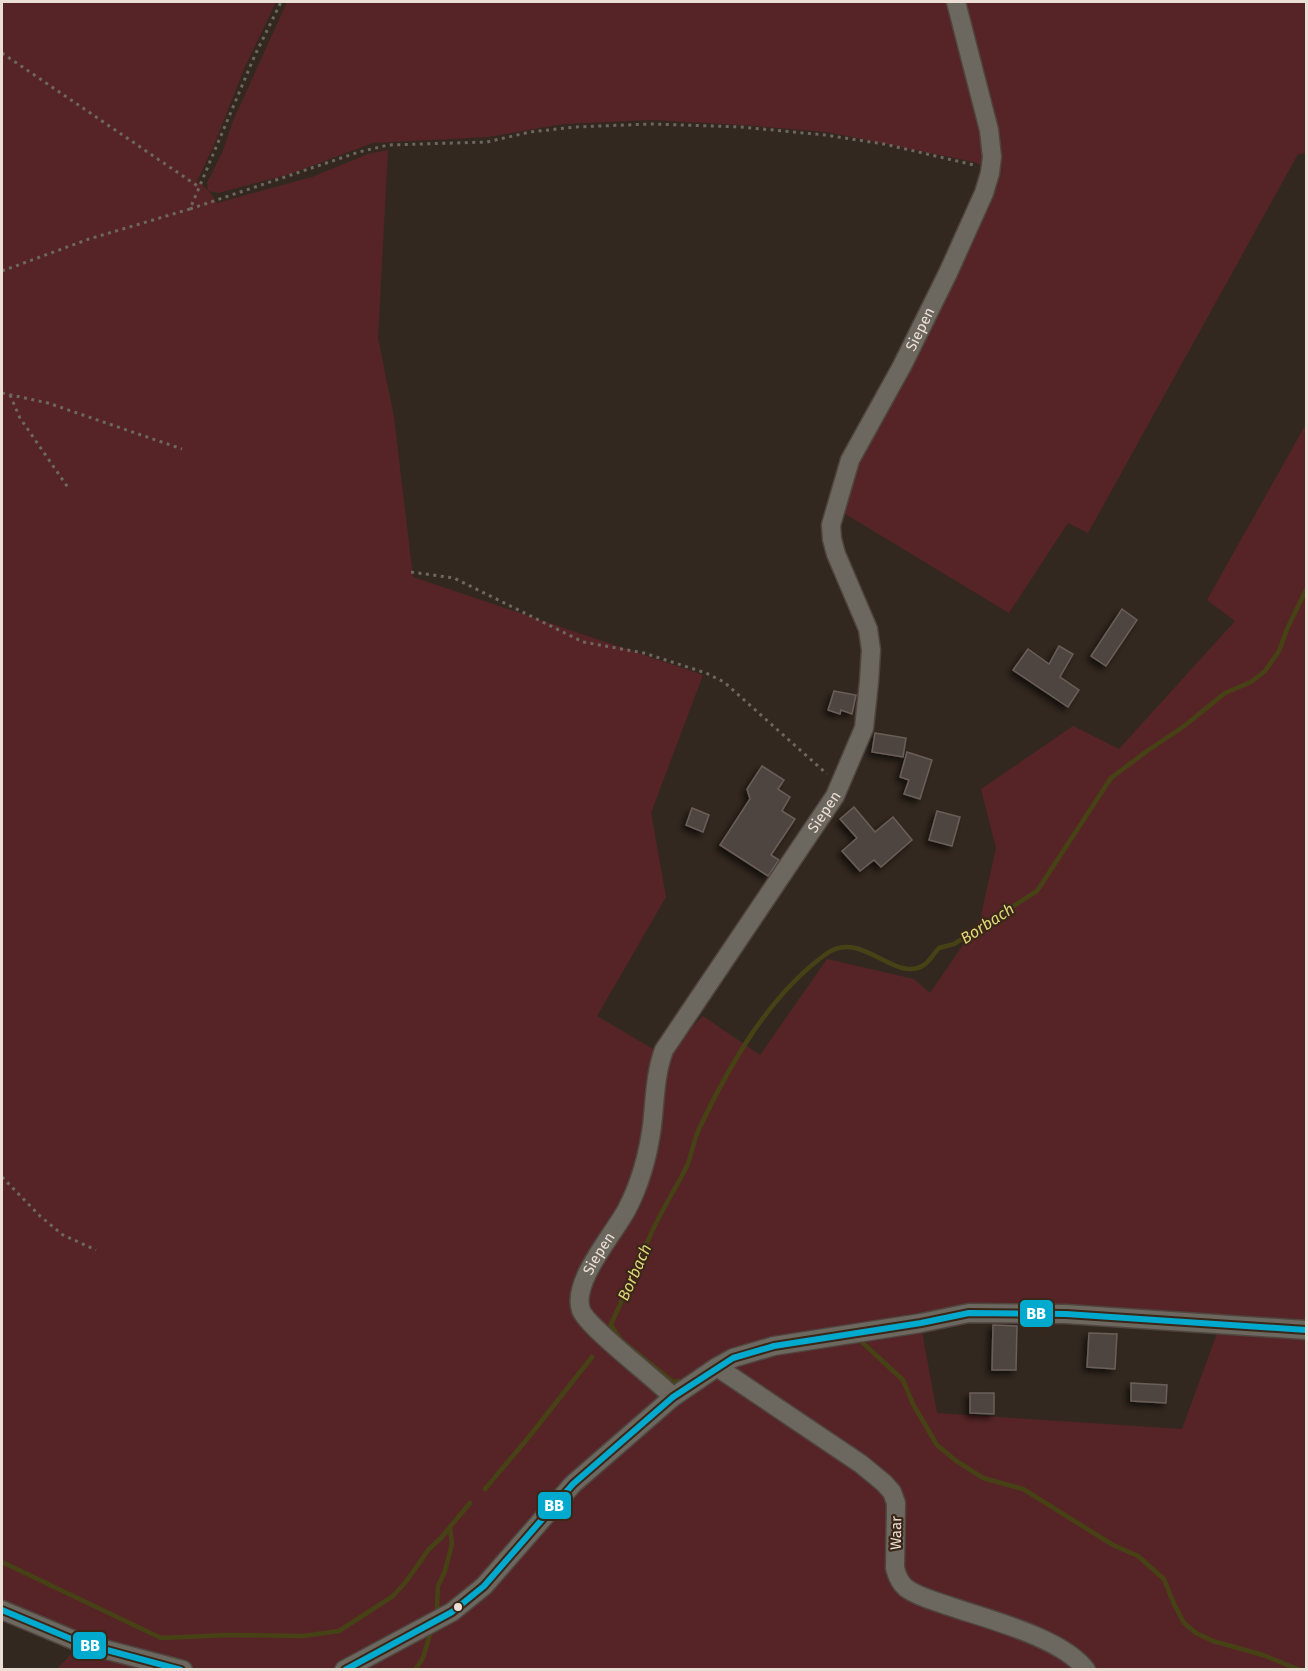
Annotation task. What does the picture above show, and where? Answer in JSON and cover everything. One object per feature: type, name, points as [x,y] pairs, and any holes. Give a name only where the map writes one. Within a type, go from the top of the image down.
[{"type":"street","name":"Siepen","points":[[674,1397],[586,1320],[579,1300],[579,1292],[626,1211],[644,1170],[652,1128],[657,1081],[664,1050],[835,796],[864,728],[871,650],[865,619],[834,547],[831,525],[850,460],[902,366],[948,273],[984,193],[990,174],[992,157],[989,130],[956,2]]},
{"type":"street","points":[[344,1670],[452,1612],[484,1586],[573,1484],[674,1397],[717,1366],[733,1358],[774,1346],[921,1323],[969,1312],[1066,1314],[1306,1330]]},
{"type":"street","name":"Waar","points":[[717,1366],[861,1464],[892,1492],[896,1503],[895,1568],[905,1587],[932,1600],[1027,1633],[1056,1646],[1075,1657],[1086,1670]]},
{"type":"street","points":[[2,1610],[81,1642],[183,1670]]},
{"type":"path","points":[[190,209],[255,55],[281,2]]},
{"type":"path","points":[[2,53],[199,187]]},
{"type":"path","points":[[2,271],[89,240],[190,209],[359,152],[388,145],[487,142],[530,132],[575,127],[673,124],[741,127],[825,135],[895,147],[973,165],[990,174]]},
{"type":"path","points":[[2,393],[59,407],[183,449]]},
{"type":"path","points":[[10,395],[20,418],[69,489]]},
{"type":"path","points":[[411,572],[454,578],[583,642],[644,653],[706,673],[724,682],[840,785]]},
{"type":"path","points":[[2,1177],[40,1216],[63,1235],[96,1250]]},
{"type":"shaded area","points":[[2,2],[276,2],[244,69],[197,181],[208,190],[207,183],[222,153],[233,121],[287,2],[954,2],[988,168],[974,162],[827,132],[651,120],[563,124],[488,137],[373,143],[290,174],[218,193],[209,191],[217,203],[312,177],[368,154],[388,150],[378,338],[394,417],[413,577],[703,675],[651,813],[666,897],[597,1016],[660,1053],[641,1170],[574,1300],[670,1397],[482,1584],[350,1665],[334,1670],[194,1669],[168,1664],[2,1607]]},
{"type":"shaded area","points":[[959,2],[1306,2],[1306,153],[1298,154],[1088,533],[1068,523],[1009,613],[837,509],[992,175]]},
{"type":"shaded area","points":[[1306,424],[1306,1327],[1066,1311],[774,1343],[674,1394],[590,1317],[585,1285],[630,1212],[664,1055],[703,1016],[760,1055],[827,959],[914,979],[930,993],[980,920],[996,848],[981,789],[1073,726],[1119,749],[1235,621],[1207,600]]},
{"type":"shaded area","points":[[921,1326],[937,1413],[1182,1429],[1219,1328],[1306,1334],[1306,1669],[1091,1669],[903,1580],[899,1502],[721,1367],[733,1361]]},
{"type":"shaded area","points":[[717,1369],[888,1494],[894,1576],[1026,1636],[1081,1670],[356,1670],[469,1604],[577,1484]]},
{"type":"shaded area","points":[[78,1647],[154,1670],[56,1670]]},
{"type":"building","points":[[1122,609],[1137,620],[1106,666],[1091,656]]},
{"type":"building","points":[[1059,646],[1073,654],[1060,677],[1079,690],[1068,707],[1013,670],[1028,649],[1049,664]]},
{"type":"building","points":[[834,691],[856,695],[852,714],[841,710],[840,714],[828,710]]},
{"type":"building","points":[[875,733],[906,738],[903,757],[872,752]]},
{"type":"building","points":[[907,752],[932,760],[920,799],[904,794],[909,780],[900,777]]},
{"type":"building","points":[[762,766],[784,780],[778,789],[790,797],[782,811],[795,819],[771,855],[779,860],[768,876],[720,845],[750,799],[747,789]]},
{"type":"building","points":[[854,807],[875,832],[893,817],[912,840],[881,867],[874,860],[860,871],[842,851],[857,838],[840,819]]},
{"type":"building","points":[[692,808],[709,815],[703,832],[686,825]]},
{"type":"building","points":[[937,811],[960,817],[952,846],[929,840]]},
{"type":"building","points":[[993,1325],[1017,1326],[1016,1370],[992,1370]]},
{"type":"building","points":[[1089,1333],[1117,1334],[1115,1369],[1087,1367]]},
{"type":"building","points":[[1131,1383],[1167,1385],[1166,1403],[1131,1401]]},
{"type":"building","points":[[970,1393],[994,1393],[994,1414],[970,1413]]},
{"type":"waterway","name":"Borbach","points":[[609,1328],[654,1227],[686,1168],[697,1134],[723,1081],[752,1034],[786,990],[826,954],[839,948],[852,947],[865,951],[901,968],[913,969],[924,965],[939,948],[954,944],[1037,891],[1111,778],[1183,727],[1225,693],[1251,682],[1265,671],[1279,651],[1306,590]]},
{"type":"waterway","points":[[611,1325],[621,1340],[673,1382],[682,1381]]},
{"type":"waterway","points":[[863,1343],[903,1380],[913,1404],[937,1445],[955,1460],[983,1478],[1023,1489],[1113,1545],[1138,1556],[1164,1579],[1184,1623],[1196,1633],[1213,1641],[1263,1655],[1300,1670]]},
{"type":"waterway","name":"Borbach","points":[[485,1489],[592,1357]]},
{"type":"waterway","name":"Borbach","points":[[437,1608],[438,1586],[445,1571],[452,1544],[450,1527],[470,1503]]},
{"type":"waterway","points":[[2,1562],[161,1638],[229,1635],[303,1636],[339,1631],[393,1596],[429,1549],[450,1527]]},
{"type":"waterway","name":"Borbach","points":[[415,1670],[423,1658],[431,1631]]},
{"type":"transit line","name":"BB","points":[[345,1670],[452,1612],[484,1586],[573,1484],[673,1397],[733,1358],[774,1346],[921,1323],[969,1313],[1066,1314],[1306,1330]]},
{"type":"transit line","name":"BB","points":[[2,1610],[81,1643],[181,1670]]}]
